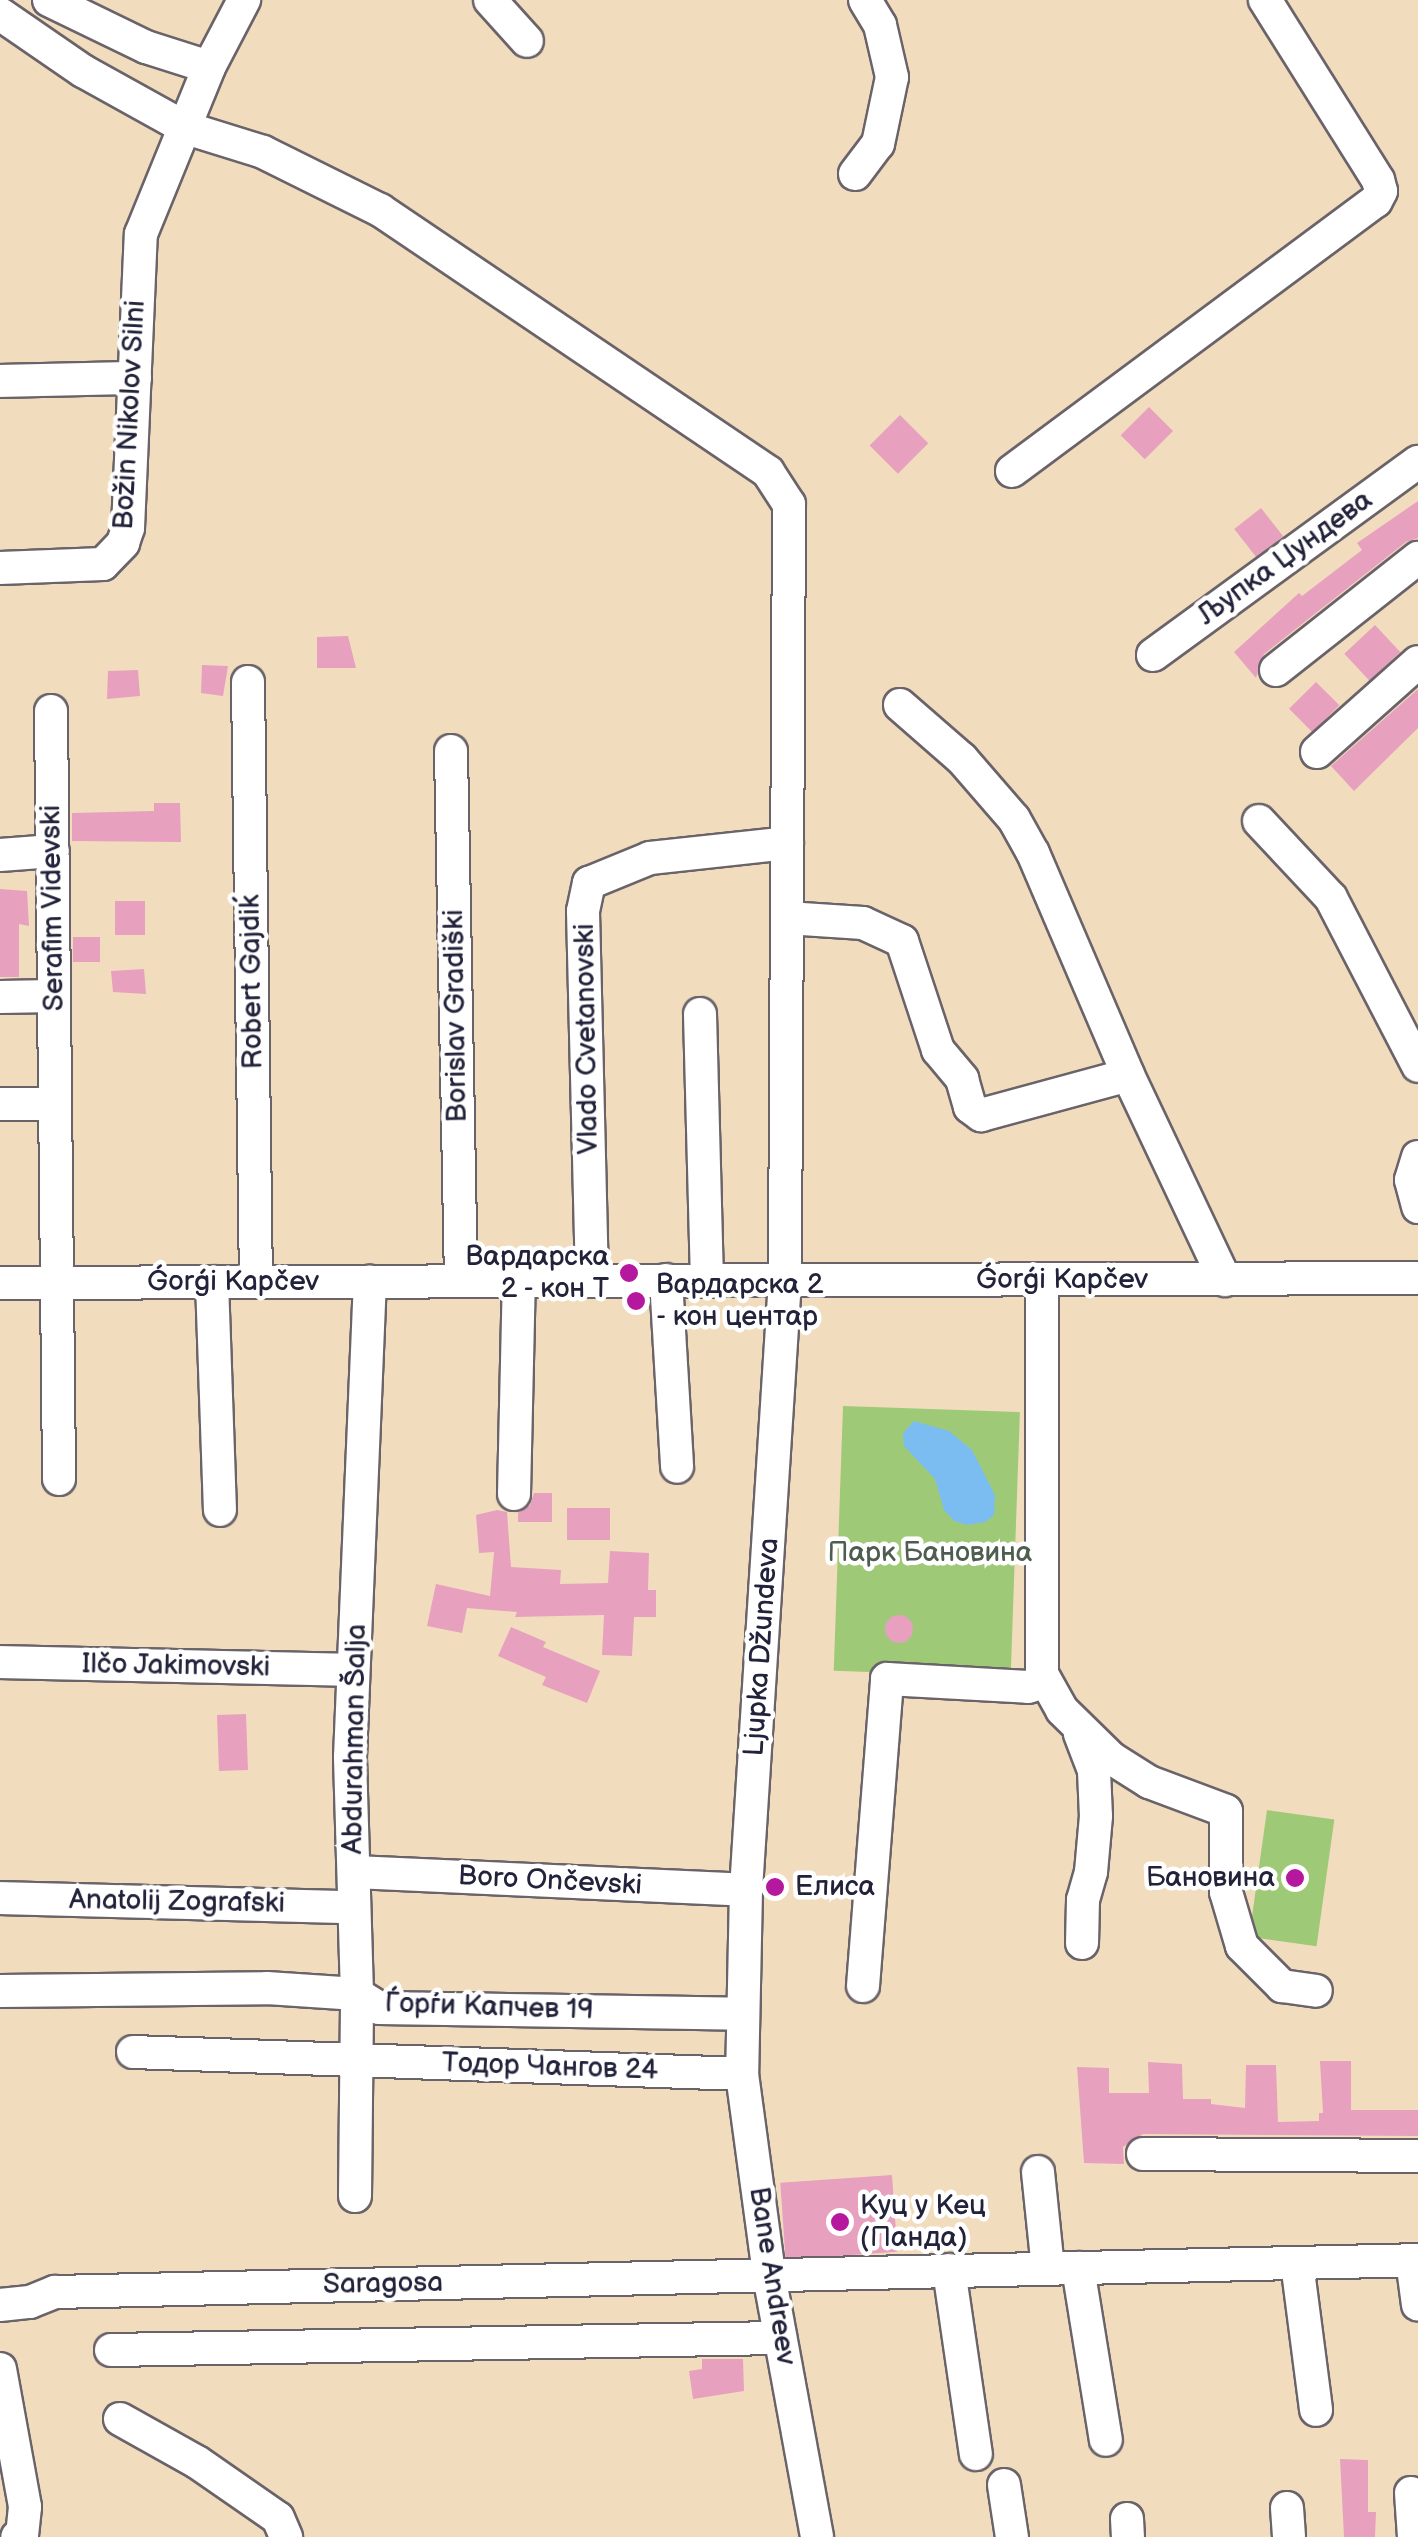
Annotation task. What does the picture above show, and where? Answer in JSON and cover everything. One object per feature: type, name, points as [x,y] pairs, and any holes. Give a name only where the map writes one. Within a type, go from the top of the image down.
[{"type":"street","points":[[50,0],[146,48],[209,67],[244,0]]},
{"type":"street","points":[[490,0],[527,41]]},
{"type":"street","points":[[855,174],[878,144],[892,77],[880,25],[865,0]]},
{"type":"street","points":[[1012,471],[1376,201],[1381,191],[1378,180],[1265,0]]},
{"type":"street","points":[[0,14],[83,71],[186,128],[263,152],[380,210],[768,472],[789,504],[785,1280]]},
{"type":"street","name":"Božin Nikolov Silni","points":[[0,568],[103,564],[115,555],[128,528],[140,234],[209,67]]},
{"type":"street","points":[[0,381],[135,378]]},
{"type":"street","name":"Љупка Џундева","points":[[1152,655],[1418,462]]},
{"type":"street","points":[[1276,670],[1418,558]]},
{"type":"street","points":[[1316,752],[1418,662]]},
{"type":"street","name":"Robert Gajdiḱ","points":[[248,682],[256,1282]]},
{"type":"street","points":[[900,705],[962,759],[1014,819],[1033,852],[1128,1075],[1225,1280]]},
{"type":"street","name":"Serafim Videvski","points":[[51,711],[59,1479]]},
{"type":"street","name":"Borislav Gradiški","points":[[452,752],[461,1281]]},
{"type":"street","points":[[1259,820],[1331,898],[1418,1066]]},
{"type":"street","name":"Vlado Cvetanovski","points":[[592,1280],[583,911],[589,884],[650,858],[788,843]]},
{"type":"street","points":[[0,855],[53,851]]},
{"type":"street","points":[[787,918],[862,923],[902,941],[938,1050],[962,1079],[970,1107],[982,1116],[1128,1075]]},
{"type":"street","points":[[0,997],[54,996]]},
{"type":"street","points":[[700,1014],[707,1280]]},
{"type":"street","points":[[0,1104],[55,1104]]},
{"type":"street","points":[[1418,1157],[1411,1180],[1418,1206]]},
{"type":"street","name":"Ǵorǵi Kapčev","points":[[0,1283],[1418,1278]]},
{"type":"street","points":[[666,1280],[677,1468]]},
{"type":"street","name":"Ljupka Džundeva","points":[[742,2014],[746,1890],[785,1280]]},
{"type":"street","points":[[863,1986],[887,1679],[1028,1687],[1037,1684],[1042,1674],[1042,1280]]},
{"type":"street","name":"Abdurahman Šalja","points":[[356,2196],[358,2059],[352,1670],[370,1281]]},
{"type":"street","points":[[514,1494],[519,1281]]},
{"type":"street","points":[[212,1282],[220,1510]]},
{"type":"street","name":"Ilčo Jakimovski","points":[[0,1662],[352,1670]]},
{"type":"street","points":[[1042,1674],[1073,1721],[1088,1753],[1096,1790],[1094,1853],[1083,1900],[1082,1942]]},
{"type":"street","points":[[1073,1721],[1112,1758],[1150,1782],[1226,1811],[1226,1892],[1242,1946],[1282,1986],[1316,1992]]},
{"type":"street","name":"Boro Ončevski","points":[[354,1872],[746,1890]]},
{"type":"street","name":"Anatolij Zografski","points":[[0,1898],[354,1906]]},
{"type":"street","name":"Ѓорѓи Капчев 19","points":[[0,1991],[267,1988],[357,1994],[379,2008],[742,2014]]},
{"type":"street","name":"Bane Andreev","points":[[742,2014],[742,2074],[769,2276],[816,2537]]},
{"type":"street","name":"Тодор Чангов 24","points":[[133,2052],[742,2074]]},
{"type":"street","points":[[1143,2154],[1418,2156]]},
{"type":"street","points":[[1038,2172],[1106,2440]]},
{"type":"street","points":[[1415,2260],[1418,2305]]},
{"type":"street","name":"Saragosa","points":[[0,2305],[30,2302],[55,2292],[1415,2260]]},
{"type":"street","points":[[1297,2262],[1316,2410]]},
{"type":"street","points":[[949,2270],[976,2454]]},
{"type":"street","points":[[111,2350],[780,2338]]},
{"type":"street","points":[[0,2370],[25,2507],[22,2535],[17,2537]]},
{"type":"street","points":[[120,2420],[198,2462],[278,2518],[286,2537]]},
{"type":"street","points":[[1004,2486],[1012,2537]]},
{"type":"street","points":[[1411,2493],[1414,2537]]},
{"type":"green space","name":"Парк Бановина","points":[[843,1406],[1020,1412],[1011,1677],[834,1671]]},
{"type":"green space","name":"Бановина","points":[[1267,1810],[1334,1819],[1317,1946],[1249,1937]]},
{"type":"water","points":[[914,1421],[949,1431],[972,1450],[995,1495],[994,1515],[985,1522],[968,1525],[954,1521],[944,1510],[935,1479],[904,1446],[903,1433]]},
{"type":"building","points":[[1149,407],[1173,431],[1145,459],[1121,435]]},
{"type":"building","points":[[900,415],[928,443],[898,474],[870,445]]},
{"type":"building","points":[[1418,501],[1418,538],[1406,542],[1264,654],[1256,678],[1234,652],[1299,593],[1302,596],[1362,550],[1357,543]]},
{"type":"building","points":[[1261,508],[1283,536],[1256,557],[1234,529]]},
{"type":"building","points":[[1375,625],[1400,652],[1370,681],[1344,654]]},
{"type":"building","points":[[348,636],[356,668],[317,668],[317,637]]},
{"type":"building","points":[[202,665],[228,666],[223,696],[201,693]]},
{"type":"building","points":[[138,670],[140,696],[107,699],[108,671]]},
{"type":"building","points":[[1316,682],[1339,705],[1312,732],[1289,709]]},
{"type":"building","points":[[1418,689],[1418,728],[1354,791],[1331,766]]},
{"type":"building","points":[[154,803],[180,803],[181,842],[72,841],[72,813],[154,811]]},
{"type":"building","points":[[0,889],[27,891],[29,926],[19,924],[19,977],[0,977]]},
{"type":"building","points":[[115,901],[145,901],[145,935],[115,935]]},
{"type":"building","points":[[73,937],[100,937],[100,962],[73,962]]},
{"type":"building","points":[[144,969],[146,994],[113,992],[111,971]]},
{"type":"building","points":[[534,1493],[552,1493],[552,1522],[518,1522],[518,1513],[530,1505]]},
{"type":"building","points":[[567,1508],[610,1508],[610,1540],[567,1540]]},
{"type":"building","points":[[507,1512],[511,1567],[561,1570],[560,1584],[608,1583],[610,1551],[649,1553],[648,1590],[656,1590],[656,1617],[634,1617],[632,1656],[602,1655],[604,1615],[515,1617],[517,1612],[467,1608],[462,1633],[427,1626],[436,1584],[490,1596],[494,1552],[479,1553],[476,1515]]},
{"type":"building","points":[[899,1615],[909,1619],[913,1629],[909,1639],[899,1643],[889,1639],[885,1629],[889,1619]]},
{"type":"building","points":[[511,1627],[546,1642],[543,1647],[600,1671],[587,1703],[542,1685],[546,1677],[498,1656]]},
{"type":"building","points":[[246,1714],[248,1770],[219,1771],[217,1715]]},
{"type":"building","points":[[1320,2061],[1351,2061],[1351,2110],[1418,2110],[1418,2136],[1143,2134],[1123,2147],[1124,2164],[1084,2163],[1077,2067],[1109,2068],[1109,2093],[1149,2093],[1148,2062],[1182,2064],[1183,2099],[1211,2099],[1211,2104],[1245,2108],[1246,2065],[1276,2065],[1278,2122],[1319,2121],[1319,2113],[1323,2113]]},
{"type":"building","name":"Куц у Кец (Панда)","points":[[892,2175],[897,2252],[786,2260],[780,2183]]},
{"type":"building","points":[[702,2359],[743,2359],[744,2391],[693,2399],[689,2371],[702,2369]]},
{"type":"building","points":[[1340,2459],[1368,2460],[1368,2512],[1376,2512],[1375,2537],[1344,2537]]},
{"type":"place","name":"Вардарска 2 - кон Т","points":[[629,1273]]},
{"type":"place","name":"Вардарска 2 - кон центар","points":[[636,1301]]},
{"type":"place","name":"Бановина","points":[[1295,1878]]},
{"type":"place","name":"Елиса","points":[[775,1887]]},
{"type":"place","name":"Куц у Кец (Панда)","points":[[840,2222]]}]
